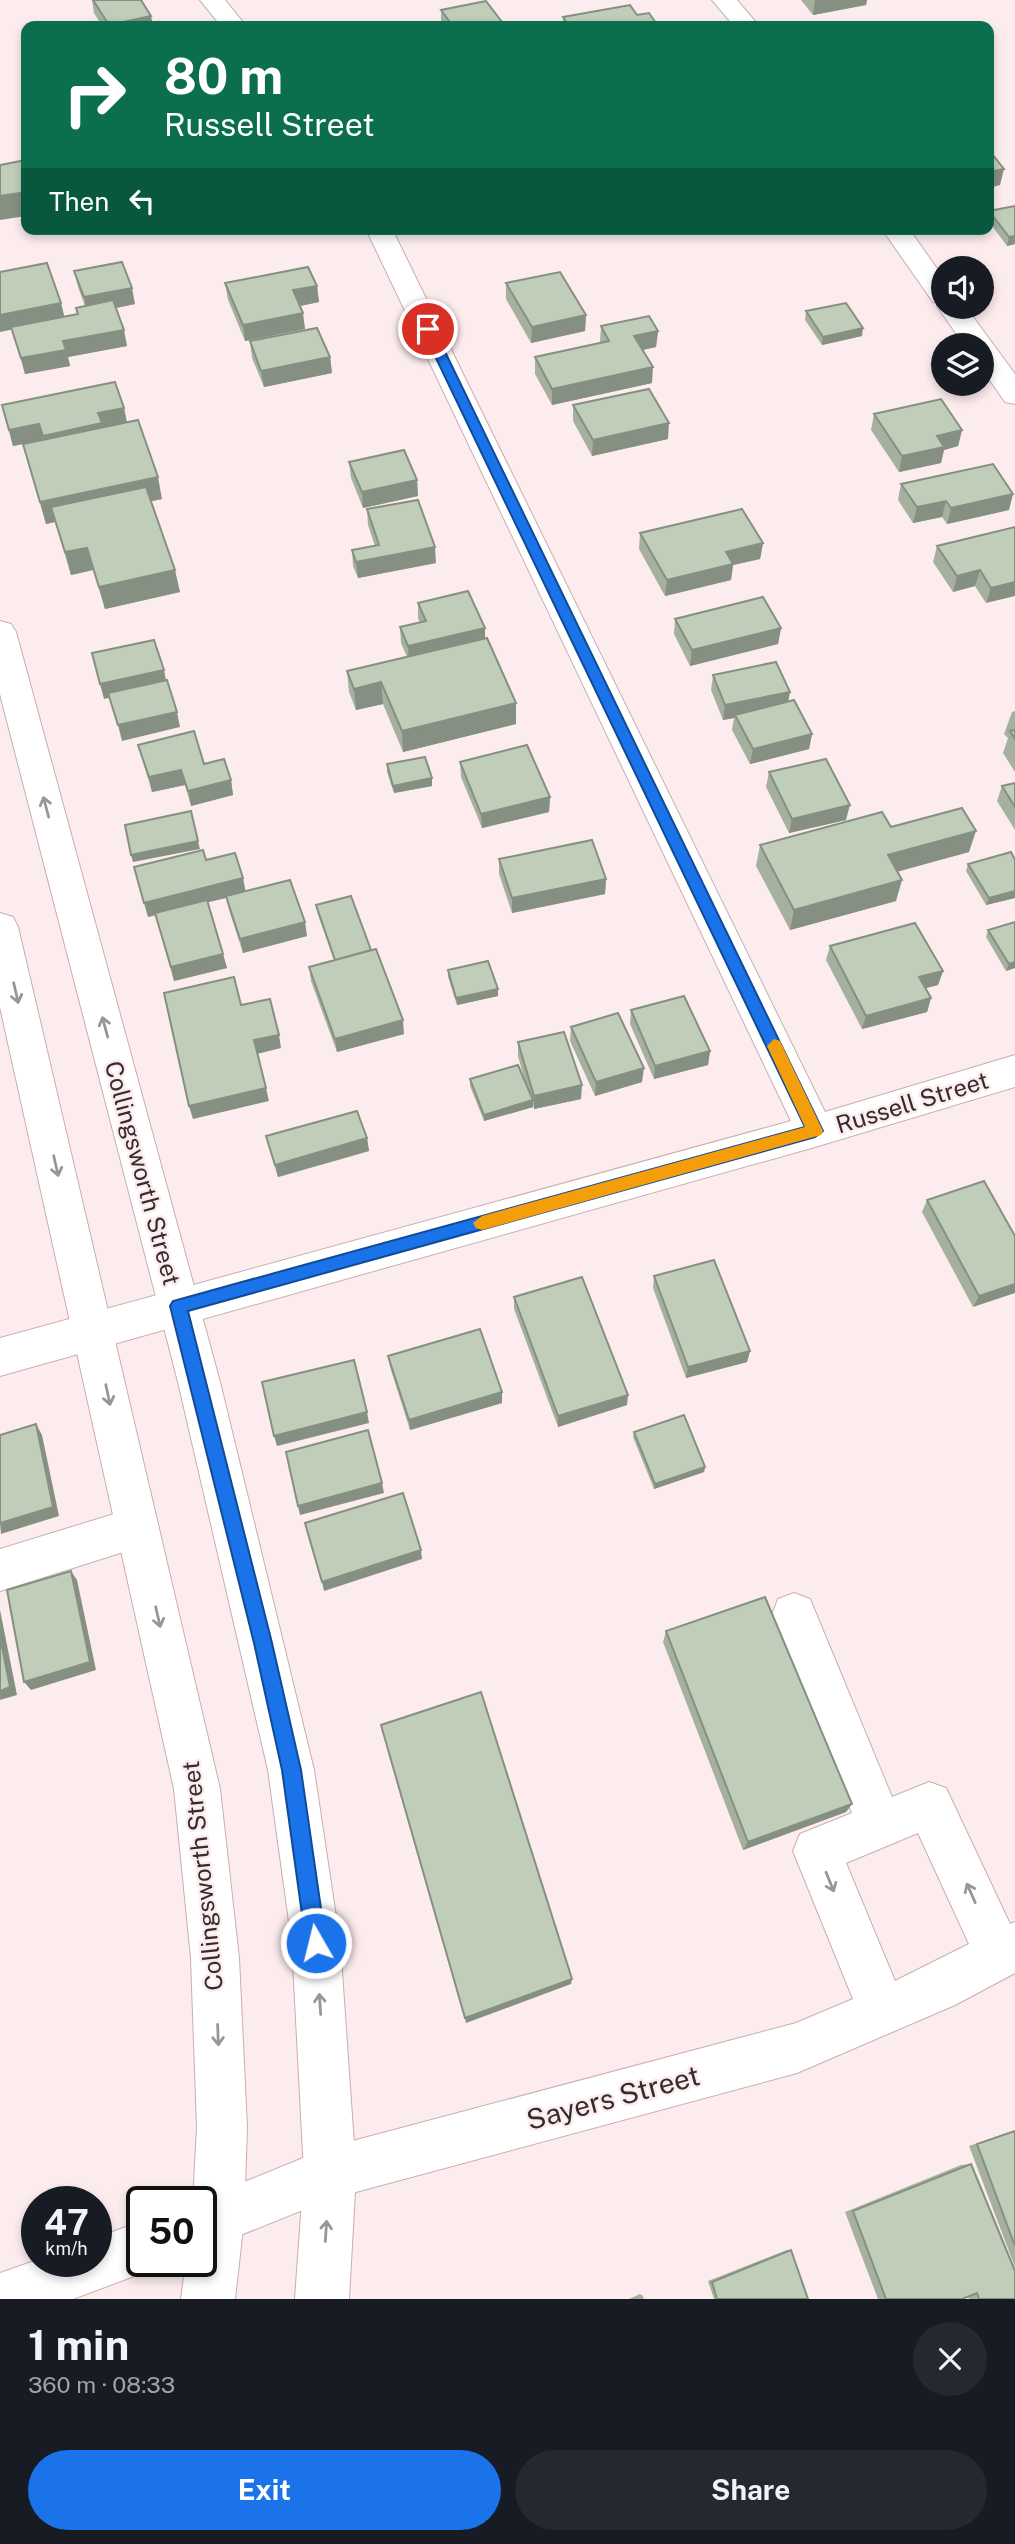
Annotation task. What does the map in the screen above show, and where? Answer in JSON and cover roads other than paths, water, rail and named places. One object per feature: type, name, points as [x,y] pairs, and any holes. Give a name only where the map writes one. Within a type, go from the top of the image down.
[{"type":"street","points":[[212,0],[230,21]]},
{"type":"street","points":[[724,0],[743,21]]},
{"type":"street","points":[[382,235],[815,1131]]},
{"type":"street","points":[[899,235],[931,279]]},
{"type":"street","points":[[994,366],[1015,395]]},
{"type":"street","name":"Collingsworth Street","points":[[0,632],[179,1306],[263,1643],[291,1770],[316,1943],[330,2173],[322,2299]]},
{"type":"street","name":"Collingsworth Street","points":[[0,927],[197,1789],[215,1958],[222,2127],[215,2186]]},
{"type":"street","name":"Russell Street","points":[[0,1357],[93,1329],[815,1131],[1015,1071]]},
{"type":"street","points":[[0,1570],[137,1528]]},
{"type":"street","points":[[794,1615],[880,1825]]},
{"type":"street","points":[[883,2011],[817,1851],[929,1805],[1007,1951]]},
{"type":"street","name":"Sayers Street","points":[[217,2219],[330,2173],[797,2048],[938,1988],[1007,1951]]},
{"type":"street","points":[[2,2299],[126,2253]]},
{"type":"street","name":"Collingsworth Street","points":[[208,2299],[209,2277]]}]
